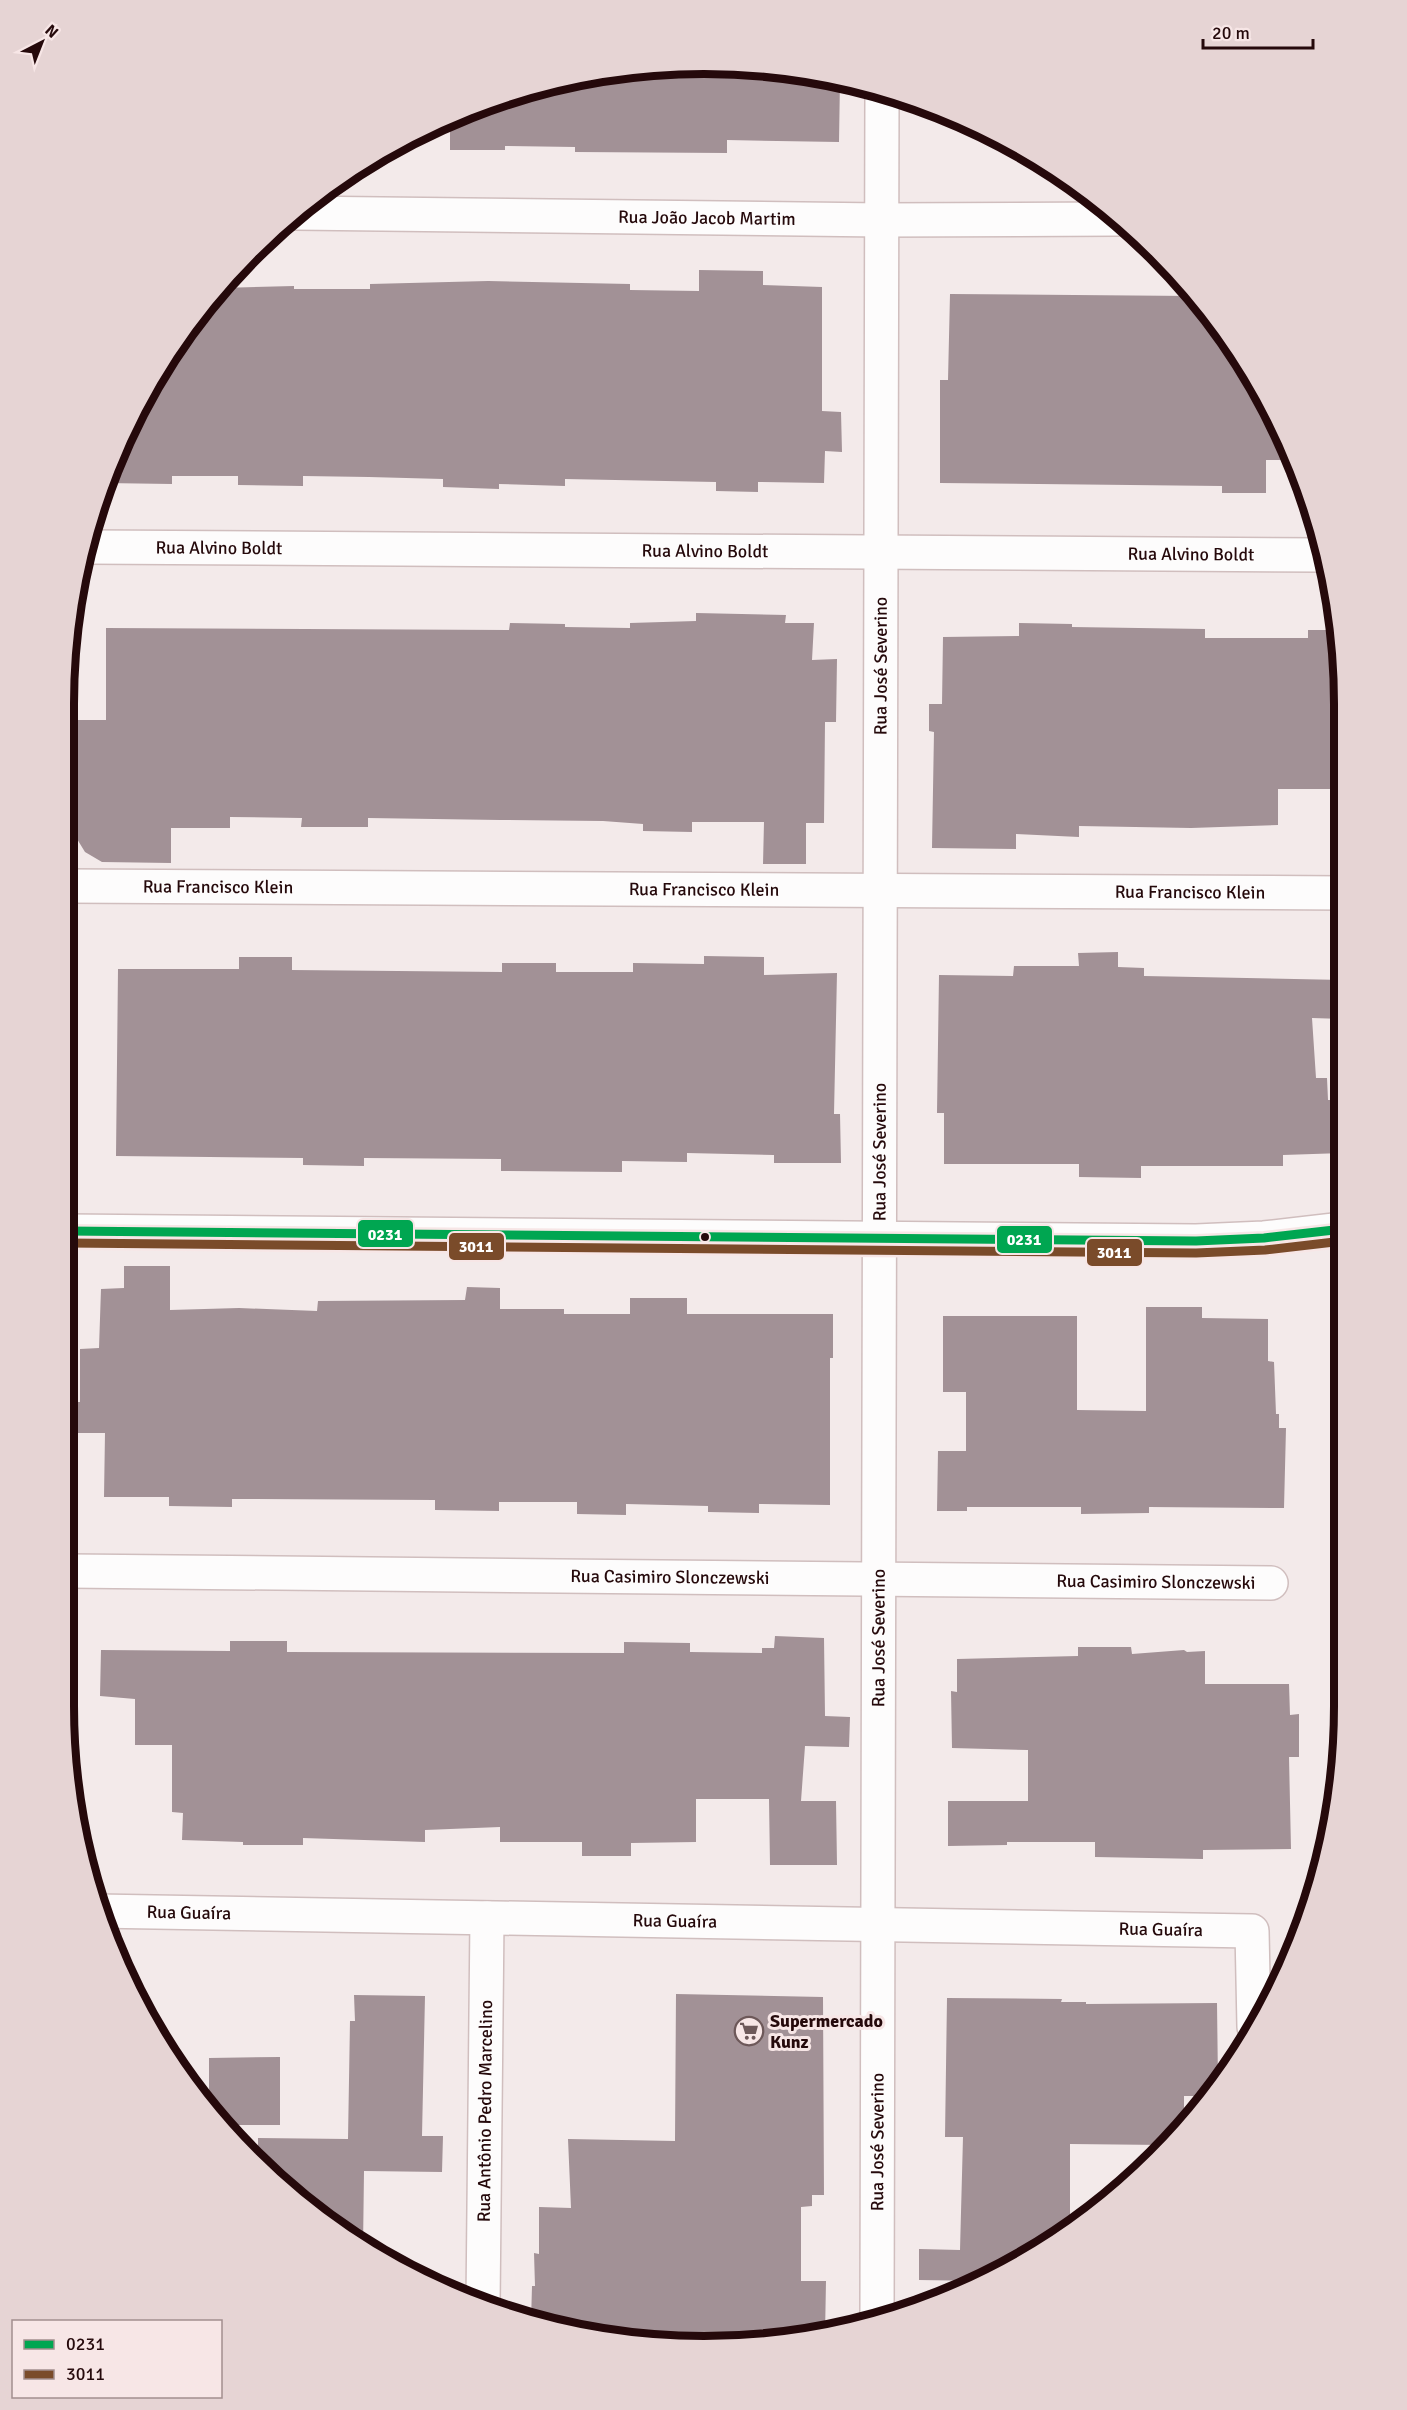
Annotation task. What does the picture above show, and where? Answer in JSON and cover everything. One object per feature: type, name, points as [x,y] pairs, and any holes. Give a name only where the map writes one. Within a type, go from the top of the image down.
[{"type":"street","name":"Rua José Severino","points":[[877,2312],[882,100]]},
{"type":"street","name":"Rua João Jacob Martim","points":[[309,213],[882,220],[1106,219]]},
{"type":"street","name":"Rua Alvino Boldt","points":[[93,547],[1315,555]]},
{"type":"street","name":"Rua Francisco Klein","points":[[73,886],[1334,894]]},
{"type":"street","points":[[73,1231],[1196,1241],[1264,1238],[1334,1230]]},
{"type":"street","name":"Rua Casimiro Slonczewski","points":[[73,1571],[1271,1583]]},
{"type":"street","name":"Rua Guaíra","points":[[108,1911],[1252,1931],[1254,2013]]},
{"type":"street","name":"Rua Antônio Pedro Marcelino","points":[[483,2297],[487,1918]]},
{"type":"building","points":[[745,75],[786,79],[840,89],[839,142],[727,140],[727,153],[575,152],[575,147],[505,146],[505,150],[450,150],[450,127],[540,95],[621,79]]},
{"type":"building","points":[[699,270],[763,271],[763,285],[822,287],[822,411],[841,412],[842,452],[825,451],[824,483],[758,482],[758,492],[716,491],[716,482],[565,479],[565,486],[499,484],[499,489],[443,487],[443,479],[369,477],[303,476],[303,486],[238,485],[238,476],[172,476],[172,484],[113,483],[138,425],[158,388],[180,353],[230,288],[294,286],[294,289],[370,289],[370,284],[488,281],[630,284],[630,290],[699,291]]},
{"type":"building","points":[[950,294],[1183,296],[1227,353],[1249,388],[1285,460],[1266,460],[1266,493],[1222,493],[1222,486],[940,483],[940,380],[948,380]]},
{"type":"building","points":[[696,613],[786,615],[785,623],[814,623],[812,660],[837,659],[836,722],[825,722],[824,823],[806,823],[806,864],[763,864],[764,822],[692,822],[692,832],[643,831],[643,824],[603,821],[368,818],[368,827],[301,827],[302,818],[230,817],[230,828],[171,828],[171,863],[102,862],[85,852],[74,834],[73,720],[106,720],[106,628],[509,630],[510,623],[630,628],[630,623],[696,621]]},
{"type":"building","points":[[1019,623],[1072,624],[1072,627],[1205,629],[1205,638],[1308,638],[1308,630],[1329,630],[1334,704],[1334,789],[1278,789],[1278,825],[1191,828],[1079,826],[1079,837],[1016,834],[1016,849],[932,848],[934,732],[929,731],[929,704],[942,704],[943,637],[1019,636]]},
{"type":"building","points":[[1118,952],[1118,967],[1144,968],[1144,976],[1334,980],[1334,1019],[1312,1018],[1316,1078],[1327,1078],[1328,1100],[1334,1100],[1334,1153],[1283,1155],[1283,1166],[1141,1166],[1141,1178],[1079,1177],[1079,1164],[944,1164],[944,1113],[937,1113],[939,975],[1013,976],[1014,966],[1079,966],[1078,953]]},
{"type":"building","points":[[704,956],[764,957],[764,975],[837,973],[834,1114],[840,1114],[841,1163],[774,1163],[774,1155],[687,1153],[687,1162],[622,1161],[622,1172],[501,1171],[501,1159],[364,1158],[364,1166],[303,1165],[303,1158],[116,1156],[118,969],[239,969],[239,957],[292,957],[292,970],[502,972],[502,963],[556,963],[556,972],[633,972],[633,963],[704,964]]},
{"type":"building","points":[[124,1266],[170,1266],[170,1310],[239,1308],[317,1311],[318,1301],[465,1300],[467,1287],[500,1288],[500,1309],[564,1309],[564,1314],[630,1314],[630,1298],[687,1298],[687,1314],[833,1314],[833,1358],[830,1358],[830,1505],[759,1504],[759,1513],[708,1512],[708,1506],[626,1504],[626,1515],[577,1514],[577,1502],[499,1502],[499,1511],[435,1510],[435,1500],[232,1499],[232,1507],[169,1506],[169,1497],[104,1497],[105,1433],[77,1433],[77,1402],[80,1402],[80,1349],[99,1348],[101,1289],[124,1288]]},
{"type":"building","points":[[1146,1307],[1202,1307],[1202,1318],[1268,1319],[1268,1361],[1274,1362],[1276,1414],[1279,1414],[1279,1428],[1286,1428],[1284,1508],[1149,1507],[1149,1513],[1081,1514],[1081,1507],[967,1507],[967,1511],[937,1511],[938,1451],[966,1451],[966,1392],[943,1392],[943,1316],[1077,1316],[1077,1410],[1146,1411]]},
{"type":"building","points":[[775,1636],[824,1638],[825,1716],[850,1717],[849,1747],[805,1746],[801,1801],[836,1801],[837,1865],[770,1865],[769,1799],[696,1799],[696,1842],[631,1843],[631,1856],[582,1856],[582,1842],[500,1842],[500,1827],[425,1830],[425,1842],[303,1838],[303,1845],[243,1845],[243,1842],[182,1840],[183,1813],[172,1812],[172,1745],[135,1745],[135,1699],[100,1696],[101,1650],[230,1651],[230,1641],[287,1641],[287,1652],[624,1653],[624,1642],[690,1643],[690,1652],[762,1653],[762,1648],[774,1648]]},
{"type":"building","points":[[1078,1647],[1131,1647],[1132,1654],[1184,1650],[1187,1652],[1205,1651],[1205,1684],[1289,1684],[1290,1715],[1299,1714],[1299,1757],[1289,1757],[1291,1849],[1203,1850],[1203,1859],[1095,1857],[1095,1842],[1007,1842],[1007,1845],[948,1846],[948,1801],[1028,1801],[1028,1750],[952,1748],[951,1691],[957,1692],[957,1659],[1078,1656]]},
{"type":"building","points":[[676,1994],[823,1997],[824,2195],[812,2195],[812,2206],[801,2207],[801,2281],[826,2281],[825,2324],[745,2335],[662,2335],[621,2331],[531,2312],[532,2286],[535,2286],[534,2253],[539,2254],[539,2207],[571,2208],[568,2139],[675,2141]]},
{"type":"building","points":[[354,1995],[425,1996],[422,2136],[443,2136],[442,2172],[364,2171],[363,2236],[320,2206],[258,2152],[258,2138],[348,2139],[350,2021],[355,2021]]},
{"type":"building","points":[[947,1998],[1062,1999],[1061,2002],[1086,2002],[1086,2004],[1217,2003],[1218,2070],[1198,2096],[1184,2096],[1184,2113],[1156,2145],[1070,2144],[1070,2218],[1018,2252],[963,2281],[919,2280],[919,2249],[960,2250],[963,2137],[945,2137]]},
{"type":"building","points":[[280,2057],[280,2125],[233,2125],[209,2096],[209,2058]]},
{"type":"transit line","name":"0231","points":[[73,1231],[1196,1241],[1264,1238],[1334,1230]]},
{"type":"transit line","name":"3011","points":[[73,1243],[1196,1253],[1265,1250],[1334,1242]]},
{"type":"place","name":"Supermercado Kunz","points":[[749,2031]]}]
